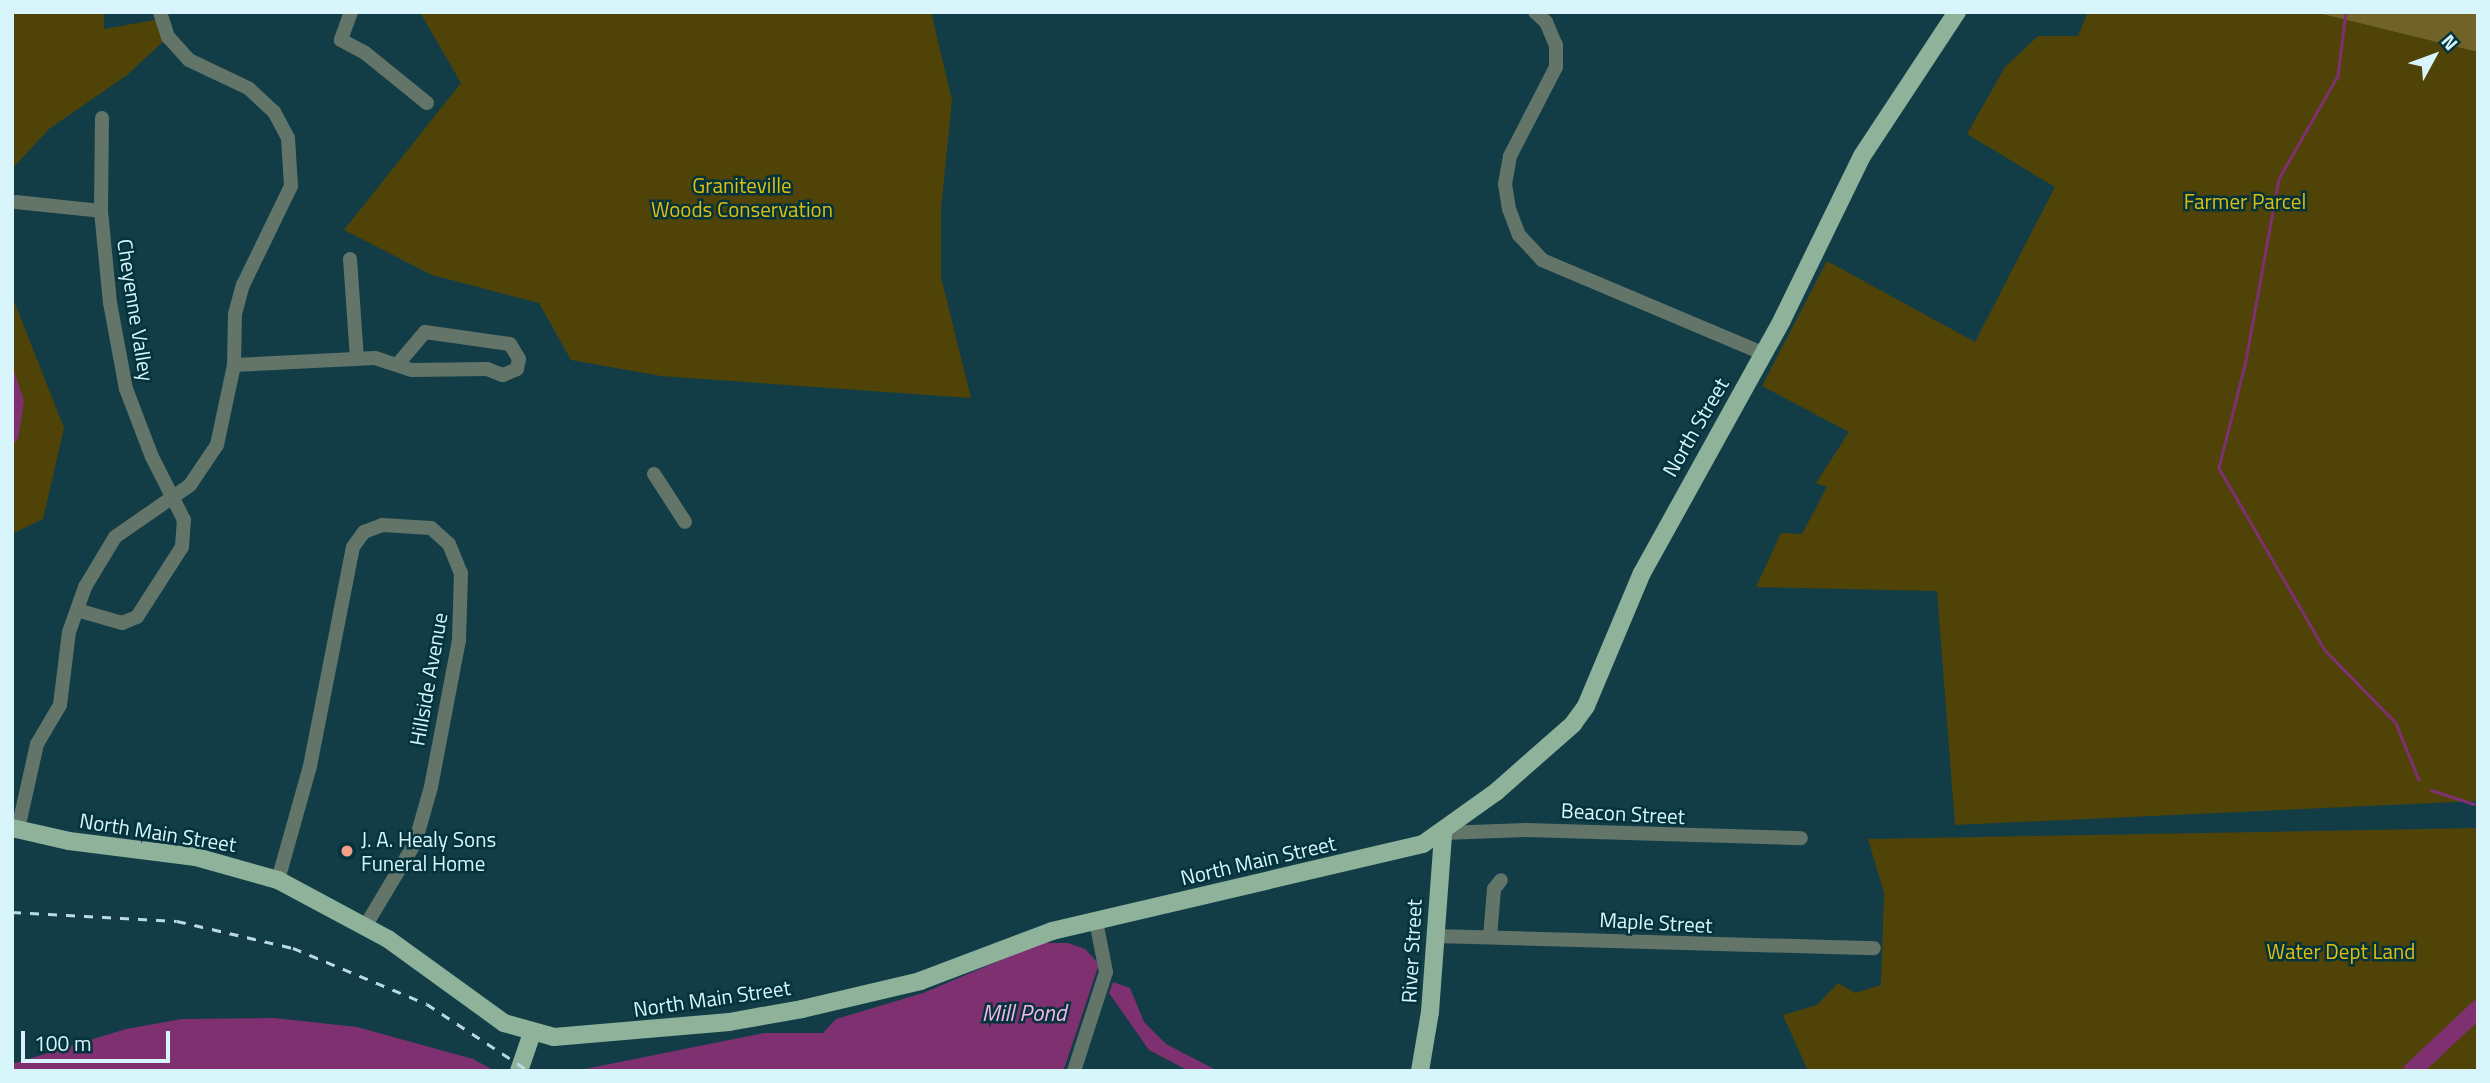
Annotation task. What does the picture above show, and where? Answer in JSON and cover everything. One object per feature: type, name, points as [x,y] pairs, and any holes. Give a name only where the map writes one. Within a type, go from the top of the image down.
[{"type":"main road","name":"North Street","points":[[1443,833],[1552,744],[1586,706],[1642,573],[1762,354],[1871,140],[1957,12]]},
{"type":"main road","name":"North Main Street","points":[[15,828],[69,841],[196,857],[278,880],[366,925],[494,1017],[531,1033],[601,1036],[766,1017],[909,984],[1012,943],[1096,920],[1405,851],[1443,833]]},
{"type":"main road","name":"River Street","points":[[1420,1071],[1443,833]]},
{"type":"main road","points":[[519,1071],[531,1033]]},
{"type":"street","points":[[15,828],[37,744],[60,705],[69,632],[77,610],[114,537],[150,509],[175,497],[207,465],[217,444],[234,365],[235,314],[243,285],[291,186],[288,138],[263,100],[189,60],[168,37],[160,12]]},
{"type":"street","points":[[351,12],[341,40],[363,52],[427,103]]},
{"type":"street","points":[[1535,12],[1546,22],[1556,45],[1556,67],[1510,156],[1506,184],[1509,209],[1519,235],[1542,260],[1762,354]]},
{"type":"street","name":"Cheyenne Valley","points":[[77,610],[122,623],[137,617],[182,547],[184,520],[175,497],[152,457],[126,389],[110,303],[101,211],[102,118]]},
{"type":"street","points":[[16,202],[101,211]]},
{"type":"street","points":[[351,259],[357,358]]},
{"type":"street","points":[[234,365],[357,358],[398,364],[412,370],[486,369],[503,375],[517,369],[519,359],[510,344],[425,332],[398,364]]},
{"type":"street","points":[[654,474],[685,522]]},
{"type":"street","name":"Hillside Avenue","points":[[278,880],[310,766],[353,547],[364,532],[382,525],[431,528],[449,544],[461,573],[459,640],[431,787],[415,843],[366,925]]},
{"type":"street","name":"Beacon Street","points":[[1443,833],[1539,831],[1661,838],[1801,838]]},
{"type":"street","points":[[1490,937],[1494,889],[1501,880]]},
{"type":"street","points":[[1074,1071],[1106,972],[1096,920]]},
{"type":"street","name":"Maple Street","points":[[1435,936],[1874,948]]},
{"type":"green space","points":[[12,12],[104,12],[104,29],[160,19],[168,37],[127,75],[49,129],[12,169]]},
{"type":"green space","name":"Graniteville Woods Conservation","points":[[420,12],[931,12],[952,100],[941,208],[941,277],[971,398],[661,376],[571,360],[539,303],[432,275],[344,230],[461,83]]},
{"type":"green space","name":"Farmer Parcel","points":[[2088,12],[2314,12],[2478,52],[2478,801],[1955,825],[1937,591],[1756,587],[1781,533],[1802,534],[1827,487],[1816,483],[1849,432],[1762,386],[1827,261],[1975,342],[2055,187],[1967,134],[2005,67],[2038,36],[2078,36]]},
{"type":"green space","points":[[12,296],[64,428],[43,519],[12,534]]},
{"type":"green space","name":"Water Dept Land","points":[[2478,828],[2478,1071],[1808,1071],[1783,1015],[1817,1005],[1838,983],[1855,993],[1881,985],[1884,893],[1868,839]]},
{"type":"shaded area","points":[[2314,12],[2478,12],[2478,52],[2408,35]]},
{"type":"water","points":[[12,365],[24,401],[18,439],[12,445]]},
{"type":"water","name":"Mill Pond","points":[[1041,943],[1068,943],[1085,949],[1099,964],[1064,1069],[575,1071],[764,1033],[823,1033],[836,1019],[923,993]]},
{"type":"water","points":[[1113,982],[1130,988],[1144,1022],[1166,1044],[1218,1071],[1189,1071],[1149,1050],[1109,993]]},
{"type":"water","points":[[274,1018],[357,1027],[473,1059],[495,1071],[12,1071],[12,1064],[126,1029],[182,1019]]},
{"type":"waterway","points":[[2346,12],[2338,76],[2279,179],[2246,361],[2219,468],[2325,650],[2396,723],[2419,780]]},
{"type":"waterway","points":[[2431,790],[2474,804]]},
{"type":"waterway","points":[[2412,1071],[2478,1009]]},
{"type":"railway","points":[[12,912],[177,921],[293,948],[427,1004],[529,1071]]},
{"type":"place","name":"J. A. Healy Sons Funeral Home","points":[[347,851]]}]
